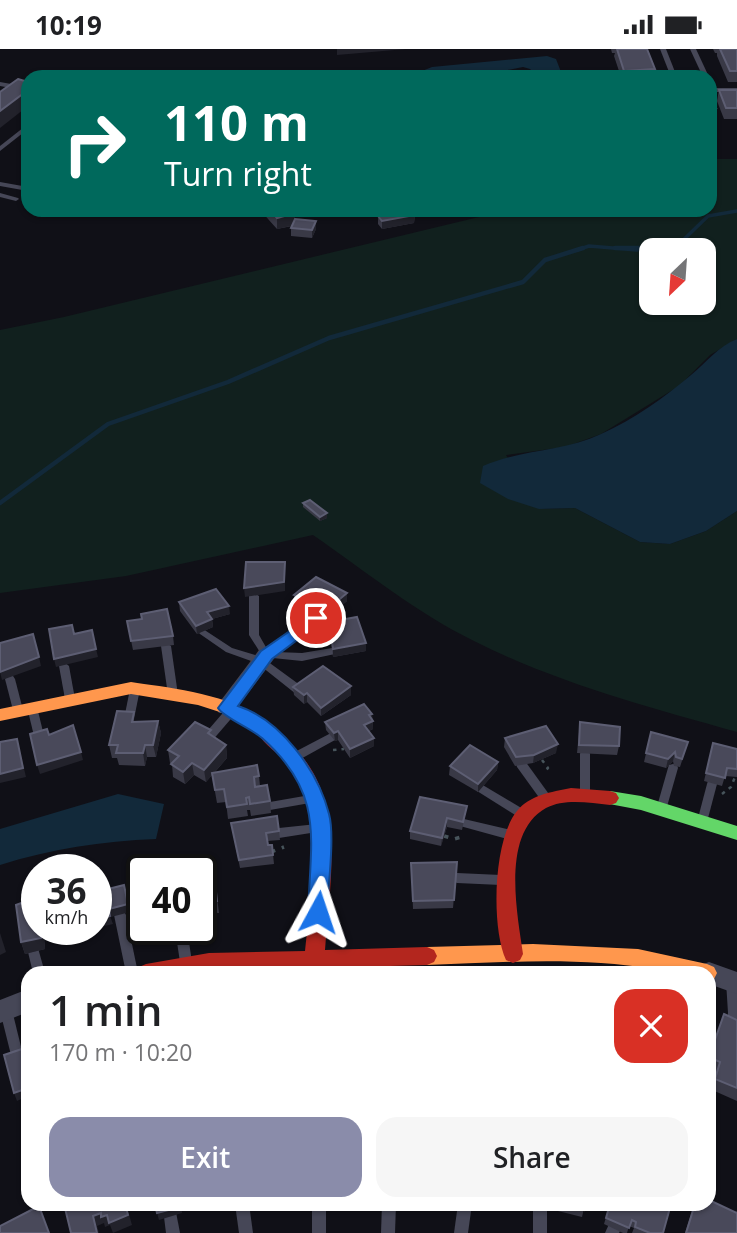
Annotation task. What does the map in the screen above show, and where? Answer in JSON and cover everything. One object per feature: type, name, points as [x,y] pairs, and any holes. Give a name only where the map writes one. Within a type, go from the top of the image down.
[{"type":"street","points":[[229,709],[263,659]]},
{"type":"street","points":[[0,715],[70,699],[135,689],[229,709],[267,733],[300,766],[321,815],[314,960]]},
{"type":"street","points":[[513,954],[505,880],[506,851],[514,824],[547,800],[559,795],[585,793],[617,798],[737,833]]},
{"type":"street","points":[[251,966],[314,960],[513,954],[567,958],[613,954],[668,966]]},
{"type":"lane","points":[[663,49],[671,70]]},
{"type":"lane","points":[[693,49],[703,70]]},
{"type":"lane","points":[[0,84],[21,88]]},
{"type":"lane","points":[[717,89],[737,90]]},
{"type":"lane","points":[[0,149],[21,132]]},
{"type":"lane","points":[[0,185],[21,188]]},
{"type":"lane","points":[[0,195],[16,199]]},
{"type":"lane","points":[[254,596],[254,635],[263,659],[300,691]]},
{"type":"lane","points":[[263,659],[316,618]]},
{"type":"lane","points":[[203,632],[229,650],[263,659],[332,652]]},
{"type":"lane","points":[[166,646],[173,695]]},
{"type":"lane","points":[[64,666],[70,699]]},
{"type":"lane","points":[[10,679],[40,740]]},
{"type":"lane","points":[[127,724],[135,689]]},
{"type":"lane","points":[[207,739],[229,709]]},
{"type":"lane","points":[[293,758],[331,737]]},
{"type":"lane","points":[[584,754],[585,793]]},
{"type":"lane","points":[[521,764],[547,800]]},
{"type":"lane","points":[[661,810],[673,768]]},
{"type":"lane","points":[[702,822],[712,783]]},
{"type":"lane","points":[[481,788],[524,815]]},
{"type":"lane","points":[[270,806],[314,798]]},
{"type":"lane","points":[[464,823],[511,835]]},
{"type":"lane","points":[[279,832],[321,828]]},
{"type":"lane","points":[[457,878],[505,880]]},
{"type":"lane","points":[[120,915],[131,966]]},
{"type":"lane","points":[[184,945],[187,966]]},
{"type":"lane","points":[[34,952],[37,966]]},
{"type":"lane","points":[[716,984],[734,1013],[732,1031]]},
{"type":"lane","points":[[11,1008],[18,1059]]},
{"type":"lane","points":[[243,1211],[246,1233]]},
{"type":"lane","points":[[318,1211],[319,1233]]},
{"type":"lane","points":[[388,1233],[389,1211]]},
{"type":"lane","points":[[461,1233],[464,1211]]},
{"type":"lane","points":[[540,1211],[540,1233]]},
{"type":"lane","points":[[171,1217],[173,1233]]},
{"type":"shaded area","points":[[717,159],[737,159],[737,339],[710,355],[679,386],[601,434],[565,447],[506,455],[539,509],[575,508],[640,542],[670,544],[706,531],[737,511],[737,732],[603,693],[505,656],[432,618],[313,535],[126,576],[0,593],[0,330],[479,217],[717,217]]},
{"type":"water","points":[[547,56],[556,59],[560,70],[531,70],[523,67],[507,70],[424,70],[432,67]]},
{"type":"water","points":[[737,339],[737,511],[706,531],[670,544],[640,542],[575,508],[539,509],[508,499],[480,483],[483,466],[497,460],[587,440],[625,422],[660,400],[718,350]]},
{"type":"water","points":[[118,794],[164,804],[156,839],[21,854],[21,859],[0,865],[0,829]]},
{"type":"building","points":[[617,49],[647,49],[655,69],[624,70]]},
{"type":"building","points":[[720,49],[737,49],[737,71],[730,71]]},
{"type":"building","points":[[18,79],[21,80],[21,95],[0,111],[0,92]]},
{"type":"building","points":[[719,90],[737,90],[737,108],[726,108]]},
{"type":"building","points":[[379,217],[404,217],[382,221]]},
{"type":"building","points":[[295,219],[316,221],[312,230],[291,228]]},
{"type":"building","points":[[310,500],[327,513],[320,517],[303,503]]},
{"type":"building","points":[[246,562],[285,562],[284,582],[244,588]]},
{"type":"building","points":[[316,577],[347,593],[322,614],[309,606],[313,602],[294,595]]},
{"type":"building","points":[[216,589],[229,606],[207,612],[212,619],[196,626],[179,602]]},
{"type":"building","points":[[167,609],[173,636],[131,641],[127,621],[142,619],[141,614]]},
{"type":"building","points":[[357,617],[366,643],[333,649],[329,622]]},
{"type":"building","points":[[72,625],[74,634],[92,630],[96,649],[54,659],[49,629]]},
{"type":"building","points":[[33,634],[39,657],[0,672],[0,643]]},
{"type":"building","points":[[323,666],[351,686],[321,708],[307,693],[304,695],[293,687]]},
{"type":"building","points":[[364,704],[372,714],[369,715],[373,721],[364,725],[374,738],[350,749],[338,731],[334,733],[325,722]]},
{"type":"building","points":[[117,711],[134,712],[132,722],[158,721],[153,745],[145,745],[143,753],[116,753],[118,745],[109,745]]},
{"type":"building","points":[[195,722],[211,730],[208,733],[226,745],[204,770],[192,763],[183,772],[171,764],[179,756],[168,750]]},
{"type":"building","points":[[580,722],[620,727],[619,746],[579,745]]},
{"type":"building","points":[[73,725],[81,752],[37,765],[30,734],[47,729],[49,735]]},
{"type":"building","points":[[546,726],[558,744],[534,755],[516,757],[505,738]]},
{"type":"building","points":[[651,732],[688,742],[682,759],[676,757],[675,752],[668,759],[646,753]]},
{"type":"building","points":[[17,739],[23,768],[0,774],[0,742]]},
{"type":"building","points":[[713,743],[737,749],[737,769],[727,768],[725,778],[706,773]]},
{"type":"building","points":[[470,745],[498,762],[478,784],[450,766]]},
{"type":"building","points":[[257,765],[259,776],[254,777],[255,787],[267,785],[270,801],[250,804],[249,797],[246,798],[247,804],[227,807],[224,789],[215,790],[212,773]]},
{"type":"building","points":[[420,797],[467,806],[463,822],[447,818],[442,838],[410,831]]},
{"type":"building","points":[[277,816],[279,831],[266,833],[273,855],[239,860],[231,823]]},
{"type":"building","points":[[457,862],[454,900],[413,901],[411,863]]},
{"type":"building","points":[[124,885],[126,905],[112,908],[112,888]]},
{"type":"building","points":[[21,903],[21,942],[16,905]]},
{"type":"building","points":[[724,1014],[737,1020],[737,1088],[716,1079],[720,1062],[716,1060],[716,1037]]},
{"type":"building","points":[[21,1049],[21,1090],[14,1093],[4,1055]]},
{"type":"building","points":[[716,1203],[737,1213],[737,1233],[686,1233],[693,1211],[716,1211]]},
{"type":"building","points":[[29,1211],[41,1211],[49,1233],[0,1233],[0,1226]]},
{"type":"building","points":[[66,1211],[127,1211],[128,1215],[109,1223],[107,1215],[101,1217],[101,1213],[93,1216],[97,1233],[71,1233]]},
{"type":"building","points":[[608,1211],[669,1211],[663,1233],[650,1233],[635,1227],[636,1222],[632,1220],[629,1228],[606,1218]]},
{"type":"waterway","points":[[717,214],[737,211]]},
{"type":"waterway","points":[[685,238],[707,217]]},
{"type":"waterway","points":[[583,248],[589,246],[637,250]]},
{"type":"waterway","points":[[0,503],[108,424],[228,382],[329,338],[523,282],[545,260],[583,248]]},
{"type":"waterway","points":[[577,250],[583,248]]},
{"type":"waterway","points":[[615,248],[639,248]]},
{"type":"traffic: fast","points":[[610,798],[641,803],[737,833]]},
{"type":"traffic: slow","points":[[0,715],[131,688],[199,699],[238,712],[266,733]]},
{"type":"traffic: slow","points":[[427,956],[603,954],[681,966]]},
{"type":"traffic: jam","points":[[266,733],[301,768],[312,790],[318,813],[322,862],[314,960]]},
{"type":"traffic: jam","points":[[513,954],[506,892],[507,863],[512,837],[523,816],[542,801],[571,795],[610,798]]},
{"type":"traffic: jam","points":[[186,966],[209,962],[427,956]]},
{"type":"route","points":[[316,618],[266,655],[226,708],[237,712],[267,733],[300,766],[321,815],[322,863],[318,912]]}]
